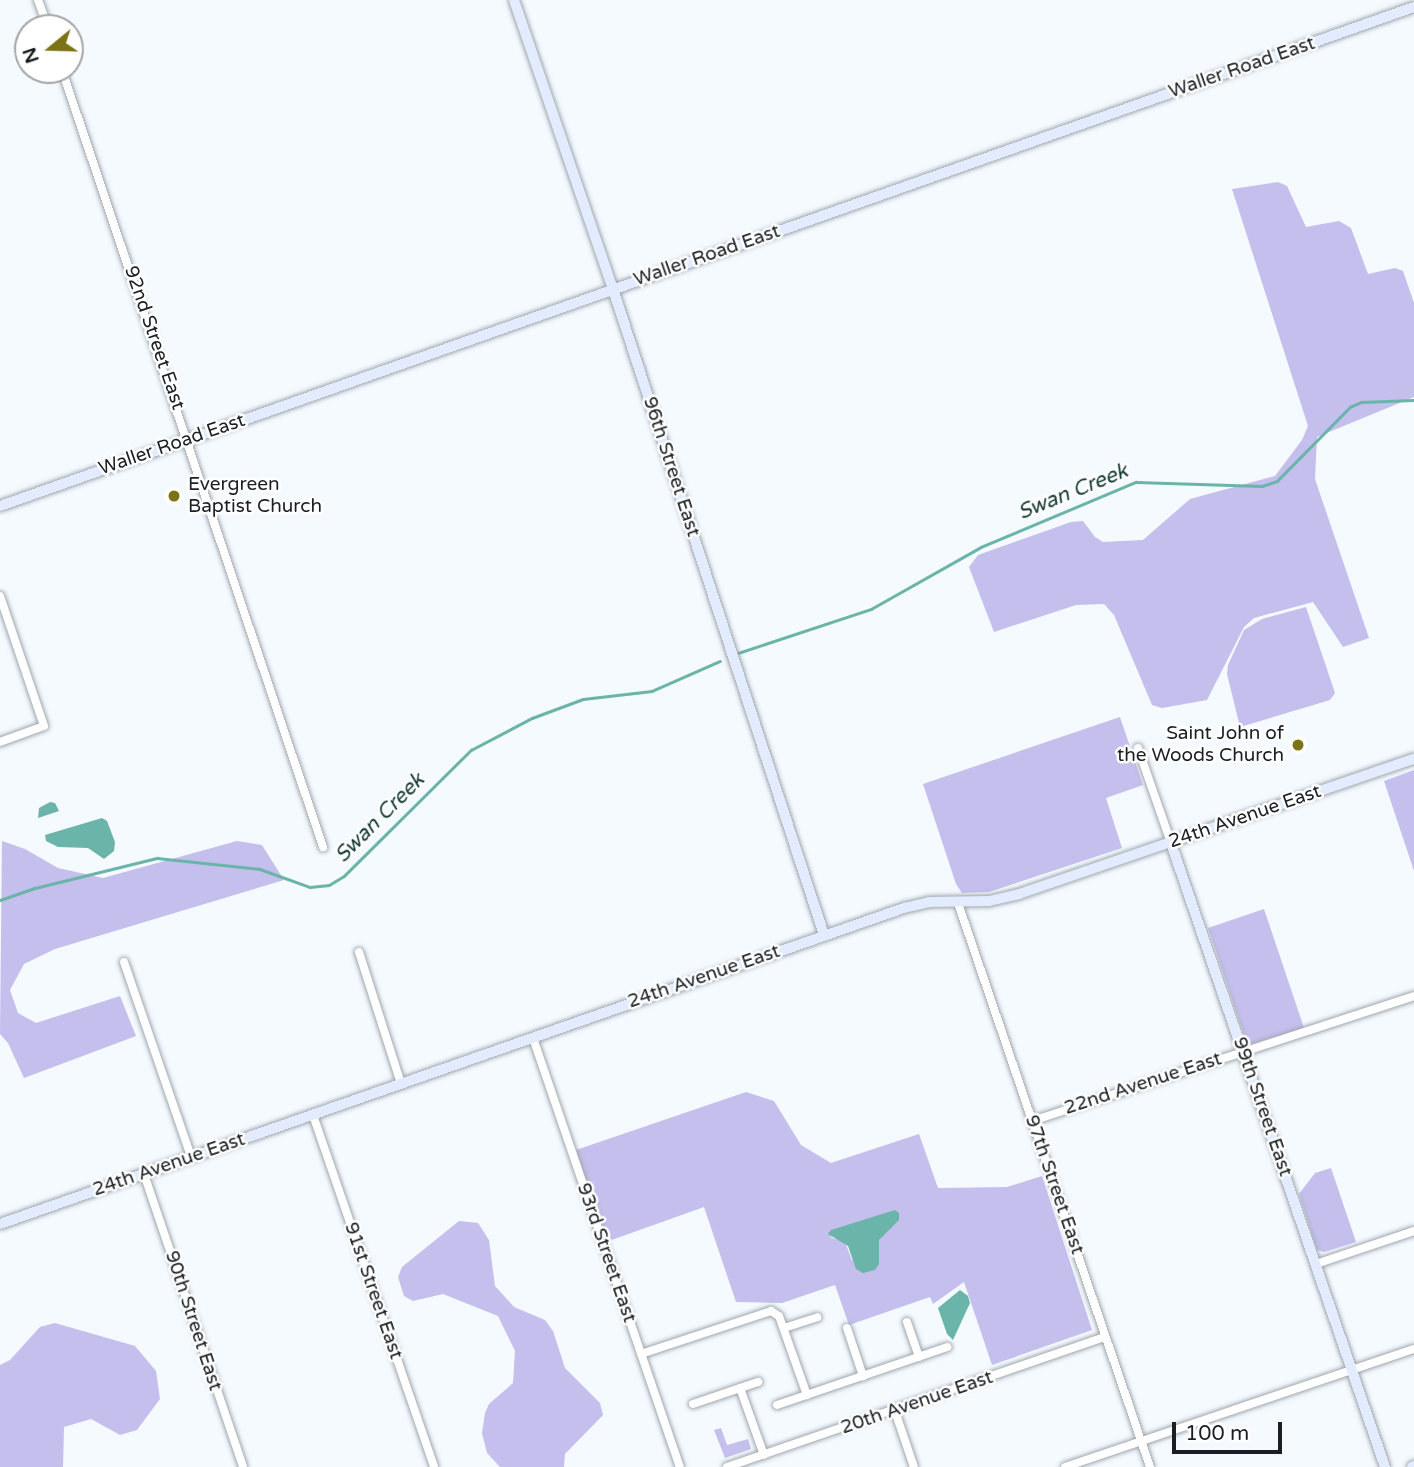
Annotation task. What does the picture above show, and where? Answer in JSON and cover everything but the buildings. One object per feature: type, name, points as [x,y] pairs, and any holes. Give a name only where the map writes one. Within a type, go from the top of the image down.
[{"type":"street","name":"96th Street East","points":[[514,0],[613,289],[824,935]]},
{"type":"street","name":"Waller Road East","points":[[0,506],[1414,7]]},
{"type":"street","name":"92nd Street East","points":[[67,84],[323,847]]},
{"type":"street","points":[[0,596],[44,726],[0,742]]},
{"type":"street","name":"99th Street East","points":[[1138,748],[1385,1467]]},
{"type":"street","name":"24th Avenue East","points":[[0,1224],[824,935],[929,902],[958,903],[1009,897],[1414,759]]},
{"type":"street","name":"97th Street East","points":[[958,903],[1150,1467]]},
{"type":"street","points":[[359,952],[401,1084]]},
{"type":"street","points":[[124,962],[191,1157]]},
{"type":"street","name":"22nd Avenue East","points":[[1032,1121],[1414,996]]},
{"type":"street","name":"93rd Street East","points":[[533,1038],[680,1467]]},
{"type":"street","name":"91st Street East","points":[[313,1115],[434,1467]]},
{"type":"street","name":"90th Street East","points":[[144,1174],[243,1467]]},
{"type":"street","points":[[1316,1265],[1414,1231]]},
{"type":"street","points":[[641,1354],[767,1311],[779,1316],[807,1395]]},
{"type":"street","points":[[784,1328],[817,1317]]},
{"type":"street","points":[[907,1322],[919,1357]]},
{"type":"street","points":[[847,1328],[863,1376]]},
{"type":"street","name":"20th Avenue East","points":[[727,1467],[1105,1337]]},
{"type":"street","points":[[777,1405],[947,1347]]},
{"type":"street","points":[[1065,1467],[1414,1349]]},
{"type":"street","points":[[693,1404],[758,1382]]},
{"type":"street","points":[[740,1388],[764,1455]]},
{"type":"street","points":[[895,1411],[914,1467]]},
{"type":"shaded area","points":[[1278,182],[1287,186],[1306,227],[1339,221],[1351,228],[1368,274],[1395,268],[1403,271],[1414,303],[1414,397],[1317,437],[1315,479],[1369,638],[1343,647],[1313,602],[1254,618],[1244,627],[1207,700],[1162,708],[1152,705],[1114,615],[1104,604],[1076,605],[994,632],[969,567],[978,555],[1071,522],[1083,521],[1095,537],[1103,542],[1143,540],[1190,499],[1275,476],[1302,440],[1308,426],[1232,189]]},
{"type":"shaded area","points":[[1306,607],[1335,693],[1330,700],[1240,727],[1227,674],[1228,665],[1244,630],[1262,619]]},
{"type":"shaded area","points":[[1120,717],[1143,785],[1106,798],[1122,848],[989,892],[962,893],[956,884],[923,784]]},
{"type":"shaded area","points":[[1414,770],[1414,871],[1384,781]]},
{"type":"shaded area","points":[[50,802],[55,803],[59,811],[38,818],[39,808]]},
{"type":"shaded area","points":[[102,818],[107,821],[115,842],[114,851],[104,859],[88,848],[58,847],[46,841],[45,835]]},
{"type":"shaded area","points":[[2,841],[25,849],[58,868],[103,878],[237,841],[262,845],[284,880],[55,949],[24,964],[10,990],[18,1013],[36,1023],[120,996],[136,1036],[24,1078],[8,1043],[0,1034]]},
{"type":"shaded area","points":[[1264,909],[1304,1028],[1252,1044],[1246,1041],[1208,928]]},
{"type":"shaded area","points":[[746,1092],[774,1101],[801,1145],[831,1163],[919,1134],[938,1188],[1007,1187],[1042,1176],[1092,1330],[992,1365],[964,1282],[933,1304],[930,1297],[849,1325],[835,1285],[782,1303],[736,1302],[704,1207],[606,1242],[576,1150]],"holes":[[[895,1210],[879,1240],[879,1264],[852,1260],[845,1242],[830,1237]]]},
{"type":"shaded area","points":[[1331,1168],[1356,1242],[1324,1252],[1317,1250],[1299,1194],[1315,1173]]},
{"type":"shaded area","points":[[895,1210],[899,1213],[899,1220],[879,1240],[879,1264],[875,1270],[863,1273],[856,1269],[848,1246],[828,1234],[831,1230]]},
{"type":"shaded area","points":[[459,1221],[478,1223],[489,1240],[495,1286],[514,1307],[545,1320],[553,1331],[565,1368],[600,1403],[603,1415],[565,1454],[564,1467],[500,1467],[487,1453],[482,1433],[485,1413],[489,1404],[513,1383],[515,1351],[498,1316],[443,1294],[413,1301],[404,1296],[398,1277],[402,1267]]},
{"type":"shaded area","points":[[960,1290],[968,1296],[970,1303],[953,1340],[947,1334],[938,1308]]},
{"type":"shaded area","points":[[55,1323],[135,1346],[156,1371],[160,1399],[137,1430],[120,1435],[91,1419],[64,1427],[63,1467],[0,1467],[0,1365],[10,1360],[40,1327]]},
{"type":"shaded area","points":[[721,1428],[727,1445],[748,1439],[751,1449],[725,1458],[714,1430]]},
{"type":"waterway","name":"Swan Creek","points":[[738,653],[871,609],[981,547],[1136,482],[1262,486],[1277,481],[1350,407],[1361,402],[1414,400]]},
{"type":"waterway","name":"Swan Creek","points":[[0,900],[35,888],[157,858],[260,869],[310,887],[329,885],[344,876],[471,750],[532,718],[583,699],[652,691],[720,661]]},
{"type":"place","name":"Evergreen Baptist Church","points":[[174,496]]},
{"type":"place","name":"Saint John of the Woods Church","points":[[1298,745]]}]
